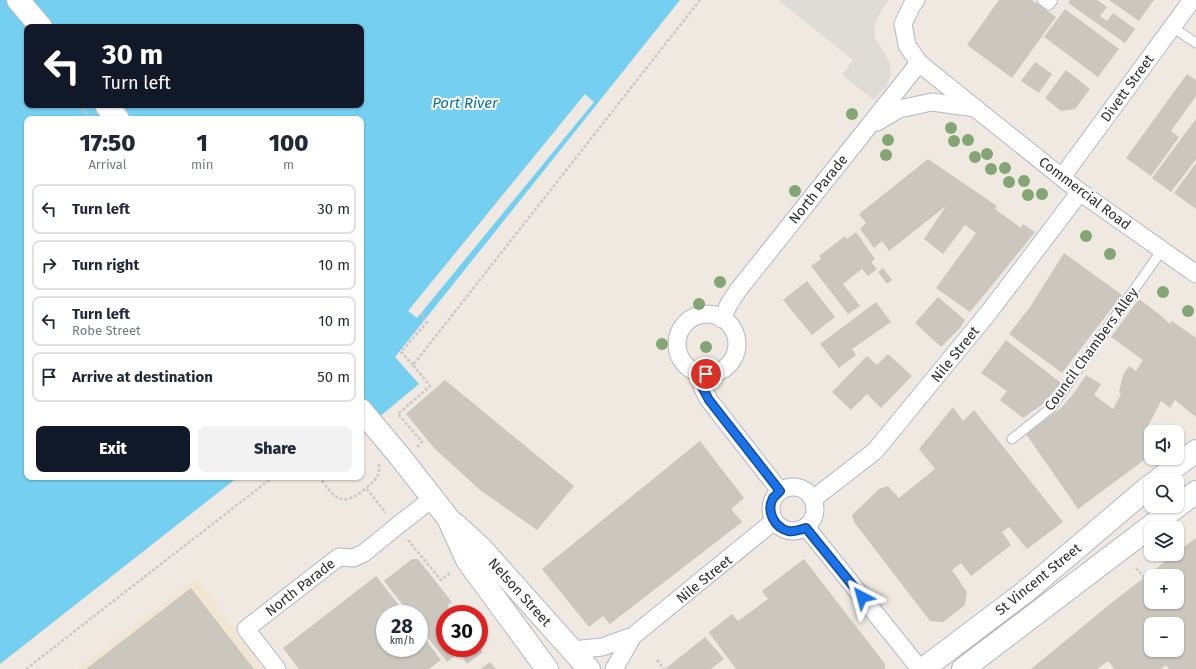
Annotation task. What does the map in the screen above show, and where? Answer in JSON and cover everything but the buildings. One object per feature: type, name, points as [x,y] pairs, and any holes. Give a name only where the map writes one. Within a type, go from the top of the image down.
[{"type":"main road","points":[[18,0],[38,24]]},
{"type":"main road","points":[[109,108],[115,116]]},
{"type":"main road","name":"Nelson Street","points":[[364,414],[448,518],[482,549],[590,669]]},
{"type":"main road","points":[[1167,473],[1196,451]]},
{"type":"main road","name":"St Vincent Street","points":[[921,669],[1025,592],[1144,491]]},
{"type":"main road","name":"St Vincent Street","points":[[963,669],[1196,492]]},
{"type":"main road","name":"Nelson Street","points":[[448,518],[467,560],[547,669]]},
{"type":"street","name":"Commercial Road","points":[[916,0],[903,24],[907,45],[919,63],[1080,192],[1196,274]]},
{"type":"street","name":"Divett Street","points":[[1062,177],[1192,0]]},
{"type":"street","name":"North Parade","points":[[722,319],[729,304],[739,289],[919,63]]},
{"type":"street","points":[[867,128],[898,109],[932,102],[976,108]]},
{"type":"street","name":"Nile Street","points":[[813,499],[875,451],[989,312],[1080,192]]},
{"type":"street","points":[[702,315],[712,315],[722,319],[730,325],[735,333],[737,343],[736,353],[732,361],[725,368],[716,373],[706,374],[697,373],[682,362],[678,354],[677,344],[679,334],[684,325],[692,318],[702,315]]},
{"type":"street","points":[[706,374],[702,387],[709,400],[780,491]]},
{"type":"street","points":[[797,487],[806,490],[813,499],[815,515],[806,528],[796,531],[788,531],[780,527],[774,521],[771,515],[771,507],[773,498],[780,491],[786,488],[797,487]]},
{"type":"street","name":"North Parade","points":[[277,669],[246,629],[339,557],[353,558],[364,553],[433,498]]},
{"type":"street","name":"Nile Street","points":[[573,650],[602,647],[633,636],[774,521]]},
{"type":"street","points":[[806,528],[921,669]]},
{"type":"street","name":"Nile Street","points":[[614,669],[633,636]]},
{"type":"lane","points":[[1042,0],[1049,5],[1053,0]]},
{"type":"lane","points":[[1172,26],[1196,43]]},
{"type":"lane","name":"Council Chambers Alley","points":[[1012,439],[1051,408],[1162,250]]},
{"type":"path","points":[[413,365],[700,0]]},
{"type":"path","points":[[413,449],[422,442],[398,414],[430,386],[401,352],[427,322],[421,313]]},
{"type":"path","points":[[322,480],[335,496],[346,500],[355,496],[377,479],[379,474],[379,463],[376,459]]},
{"type":"path","points":[[26,669],[269,480]]},
{"type":"path","points":[[366,488],[388,515]]},
{"type":"path","points":[[409,540],[441,580]]},
{"type":"path","points":[[1136,568],[1144,577]]},
{"type":"path","points":[[657,660],[664,669]]},
{"type":"shaded area","points":[[778,0],[889,0],[875,23],[875,38],[890,63],[891,75],[887,85],[874,100],[842,75],[853,60]]},
{"type":"shaded area","points":[[197,578],[263,669],[77,669]]},
{"type":"water","name":"Port River","points":[[0,0],[680,0],[395,357],[419,384],[364,430],[364,116],[24,116],[24,480],[234,480],[0,664]]},
{"type":"pier","points":[[585,94],[594,102],[417,318],[408,311]]},
{"type":"route","points":[[706,374],[702,387],[709,400],[780,491],[773,498],[771,507],[771,515],[774,521],[780,527],[788,531],[796,531],[806,528],[862,597]]}]
